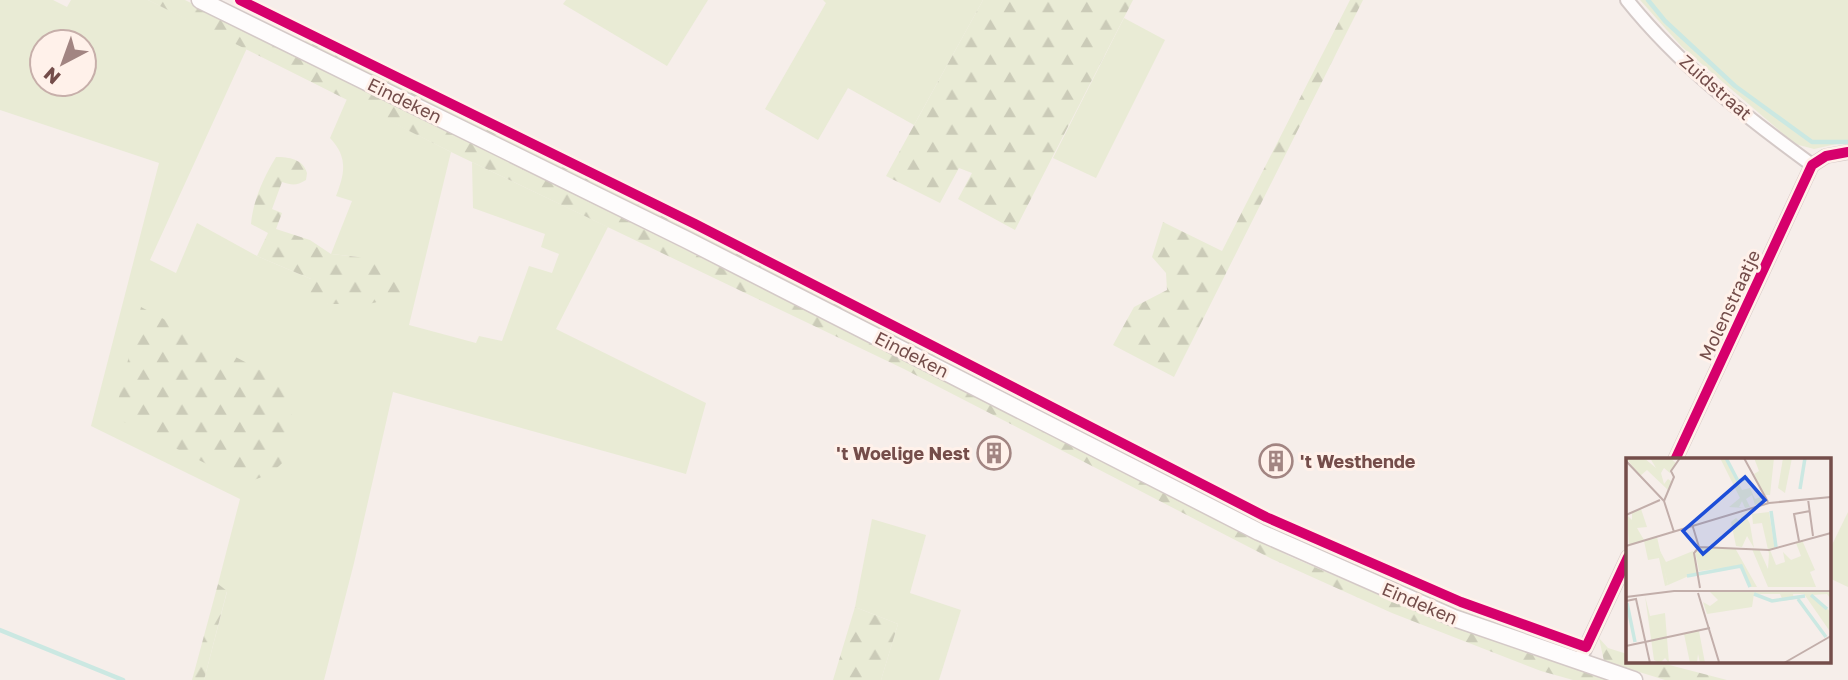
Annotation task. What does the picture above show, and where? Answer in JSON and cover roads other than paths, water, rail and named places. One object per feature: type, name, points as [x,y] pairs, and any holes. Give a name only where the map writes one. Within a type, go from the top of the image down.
[{"type":"street","name":"Eindeken","points":[[200,0],[687,240],[1259,532],[1454,618],[1634,680]]},
{"type":"street","name":"Zuidstraat","points":[[1627,0],[1688,64],[1739,108],[1812,164]]},
{"type":"street","points":[[1812,164],[1826,156],[1848,152]]},
{"type":"street","name":"Molenstraatje","points":[[1676,458],[1812,164]]},
{"type":"street","points":[[1579,662],[1626,561]]},
{"type":"waterway","points":[[1648,0],[1665,21],[1735,86],[1812,142],[1848,142]]},
{"type":"waterway","points":[[0,630],[123,680]]},
{"type":"place","name":"'t Woelige Nest","points":[[994,453]]},
{"type":"place","name":"'t Westhende","points":[[1276,461]]}]
